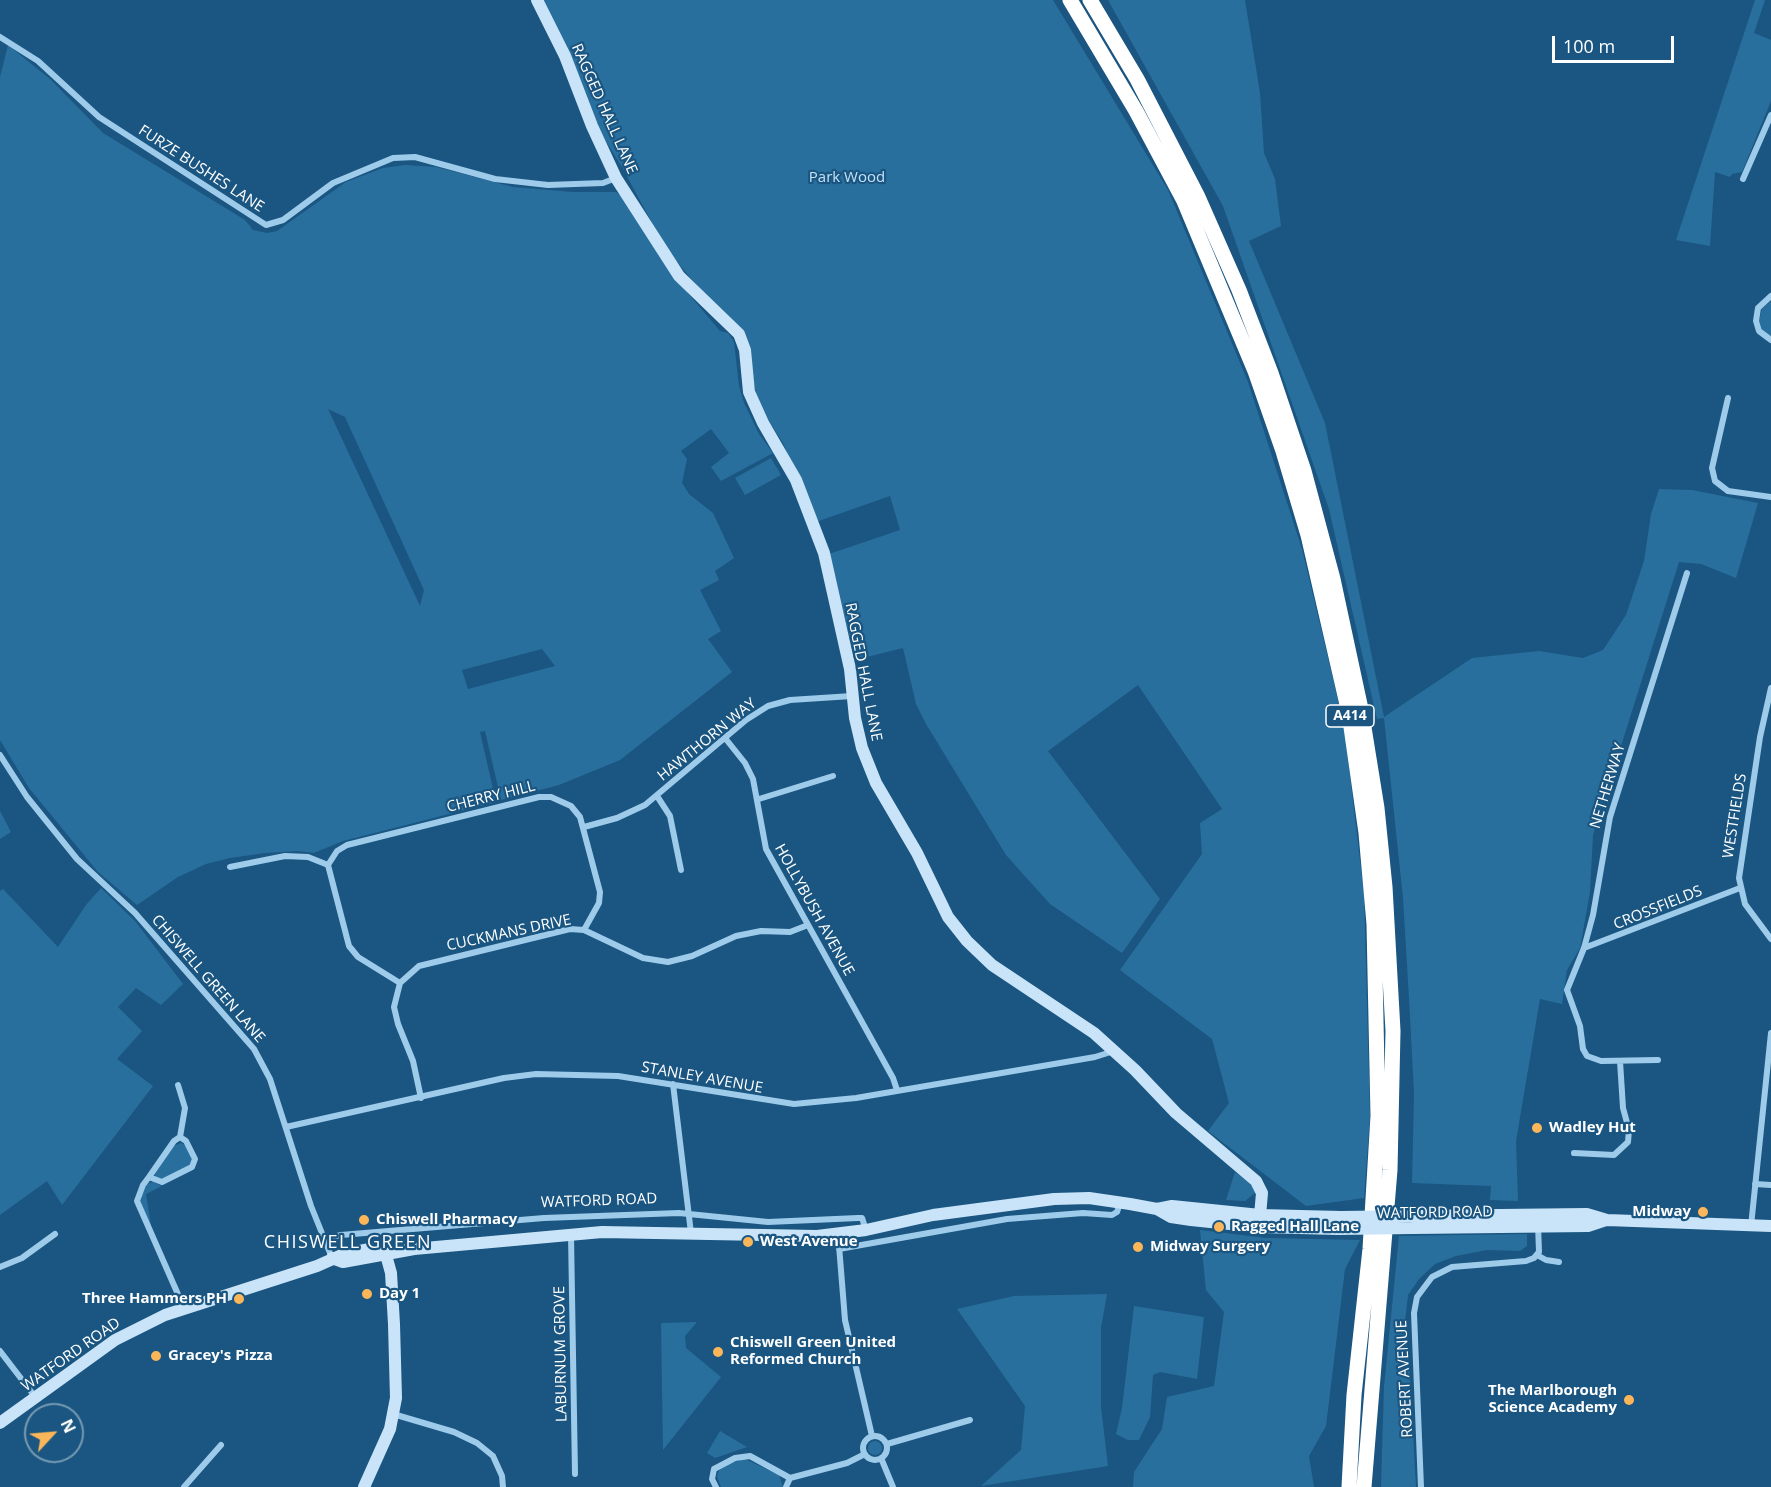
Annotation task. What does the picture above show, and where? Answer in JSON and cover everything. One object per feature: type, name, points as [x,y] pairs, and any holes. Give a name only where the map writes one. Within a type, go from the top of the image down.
[{"type":"highway","name":"A414","points":[[1070,0],[1136,111],[1184,201],[1255,372],[1308,535],[1349,713],[1366,833],[1374,924],[1378,1116],[1370,1249],[1354,1395],[1349,1487]]},
{"type":"highway","name":"A414","points":[[1090,0],[1137,79],[1198,196],[1267,362],[1304,471],[1333,579],[1361,709],[1377,808],[1385,887],[1393,1031],[1390,1170],[1364,1487]]},
{"type":"main road","name":"RAGGED HALL LANE","points":[[537,0],[565,56],[592,126],[616,178],[679,276],[739,334],[745,351],[749,392],[763,423],[796,480],[824,553],[850,669],[858,733],[876,783],[917,853],[940,903],[956,928],[1006,976],[1094,1033],[1176,1113],[1256,1181],[1262,1193],[1260,1221]]},
{"type":"main road","name":"WATFORD ROAD","points":[[0,1423],[115,1340],[146,1323],[184,1308],[317,1266],[332,1258],[343,1262],[414,1249],[570,1234],[691,1233],[777,1237],[838,1233],[866,1230],[933,1215],[1054,1198],[1089,1198],[1157,1209],[1172,1206],[1260,1221],[1340,1223],[1538,1221],[1587,1214],[1607,1220],[1771,1226]]},
{"type":"main road","points":[[364,1487],[381,1454],[393,1414],[397,1366],[391,1273],[386,1255]]},
{"type":"street","name":"FURZE BUSHES LANE","points":[[0,37],[38,61],[99,117],[266,225],[283,220],[333,183],[393,159],[415,158],[495,179],[548,185],[594,184],[616,178]]},
{"type":"street","points":[[1743,179],[1771,115]]},
{"type":"street","points":[[1771,296],[1758,308],[1756,321],[1759,331],[1771,340]]},
{"type":"street","points":[[1728,398],[1712,468],[1715,481],[1728,491],[1771,497]]},
{"type":"street","name":"NETHERWAY","points":[[1620,1061],[1592,1059],[1585,1054],[1580,1026],[1568,996],[1568,983],[1584,948],[1610,818],[1687,573]]},
{"type":"street","name":"WESTFIELDS","points":[[1771,688],[1760,737],[1739,865],[1740,888],[1745,904],[1771,939]]},
{"type":"street","name":"HAWTHORN WAY","points":[[584,827],[631,813],[657,796],[758,712],[778,702],[853,696]]},
{"type":"street","name":"HOLLYBUSH AVENUE","points":[[725,738],[745,763],[753,778],[759,799],[761,832],[766,849],[893,1078],[897,1090]]},
{"type":"street","name":"CHISWELL GREEN LANE","points":[[0,755],[27,796],[77,860],[135,913],[245,1036],[264,1064],[311,1206],[332,1258]]},
{"type":"street","points":[[759,799],[833,776]]},
{"type":"street","name":"CHERRY HILL","points":[[328,865],[337,851],[346,845],[539,797],[552,796],[571,806],[584,827],[600,898],[584,930]]},
{"type":"street","points":[[657,796],[670,816],[681,870]]},
{"type":"street","points":[[230,867],[292,856],[308,857],[328,865],[349,946],[358,957],[400,983],[395,998],[396,1016],[413,1061],[421,1098]]},
{"type":"street","name":"CROSSFIELDS","points":[[1584,948],[1740,888]]},
{"type":"street","name":"CUCKMANS DRIVE","points":[[400,983],[412,970],[427,962],[561,930],[584,930],[630,953],[668,962],[692,956],[736,936],[761,931],[790,932],[808,925]]},
{"type":"street","points":[[1751,1226],[1771,1033]]},
{"type":"street","name":"STANLEY AVENUE","points":[[286,1127],[504,1078],[536,1074],[618,1076],[794,1104],[897,1090],[1095,1057],[1114,1050]]},
{"type":"street","points":[[1574,1153],[1614,1155],[1628,1142],[1629,1130],[1623,1108],[1620,1061],[1658,1060]]},
{"type":"street","points":[[673,1084],[691,1233]]},
{"type":"street","points":[[178,1085],[185,1108],[180,1137],[149,1177],[138,1198],[139,1209],[184,1308]]},
{"type":"street","points":[[149,1177],[162,1182],[192,1167],[194,1156],[186,1141],[180,1137]]},
{"type":"street","points":[[1755,1184],[1771,1185]]},
{"type":"street","points":[[839,1249],[1018,1218],[1083,1213],[1112,1215],[1117,1212],[1120,1202]]},
{"type":"street","name":"WATFORD ROAD","points":[[326,1239],[341,1235],[544,1218],[690,1215],[768,1222],[860,1218],[866,1230]]},
{"type":"street","points":[[1538,1221],[1537,1255],[1546,1260],[1558,1262]]},
{"type":"street","points":[[838,1233],[846,1326],[872,1436]]},
{"type":"street","points":[[0,1267],[21,1258],[55,1234]]},
{"type":"street","name":"LABURNUM GROVE","points":[[570,1234],[575,1474]]},
{"type":"street","name":"ROBERT AVENUE","points":[[1421,1487],[1414,1313],[1417,1297],[1432,1277],[1452,1267],[1526,1261],[1537,1255]]},
{"type":"street","points":[[0,1351],[36,1398]]},
{"type":"street","points":[[393,1414],[454,1432],[477,1443],[493,1456],[502,1476],[503,1487]]},
{"type":"street","points":[[887,1444],[970,1420]]},
{"type":"street","points":[[865,1454],[874,1460],[886,1454],[887,1444],[882,1438],[872,1436]]},
{"type":"street","points":[[865,1454],[864,1443],[872,1436]]},
{"type":"street","points":[[184,1487],[221,1444]]},
{"type":"street","points":[[716,1487],[712,1479],[714,1469],[725,1461],[744,1456],[756,1459],[790,1478],[847,1463],[865,1454]]},
{"type":"street","points":[[881,1458],[893,1487]]},
{"type":"street","points":[[786,1487],[790,1478]]},
{"type":"green space","name":"Park Wood","points":[[535,0],[1053,0],[1168,190],[1248,382],[1302,549],[1344,725],[1364,894],[1370,1117],[1364,1198],[1306,1206],[1208,1131],[1229,1103],[1212,1039],[1120,970],[1202,854],[1200,823],[1222,809],[1138,685],[1048,751],[1160,899],[1122,953],[1050,904],[1006,855],[916,704],[903,648],[855,660],[829,554],[900,530],[890,496],[816,522],[783,443],[758,404],[745,336],[714,307],[665,247],[623,169],[594,122]]},
{"type":"green space","points":[[1108,0],[1245,0],[1260,93],[1264,153],[1275,179],[1281,226],[1249,241],[1325,423],[1384,717],[1472,658],[1539,651],[1583,658],[1603,650],[1626,615],[1644,561],[1651,514],[1659,489],[1692,490],[1758,503],[1736,578],[1701,564],[1679,562],[1593,835],[1590,892],[1580,948],[1567,970],[1562,1004],[1540,999],[1516,1141],[1518,1201],[1490,1200],[1491,1186],[1412,1183],[1414,1093],[1403,898],[1384,718],[1377,719],[1329,509],[1223,206]]},
{"type":"green space","points":[[1755,0],[1765,0],[1754,33],[1771,40],[1771,101],[1742,172],[1732,174],[1730,177],[1715,172],[1710,246],[1676,240]]},
{"type":"green space","points":[[8,45],[50,79],[103,133],[245,220],[253,230],[267,233],[277,231],[346,182],[383,168],[405,165],[436,167],[513,187],[573,192],[616,192],[629,203],[675,278],[720,331],[728,333],[734,342],[739,386],[744,403],[759,434],[773,453],[721,481],[711,467],[729,453],[711,429],[681,451],[687,459],[682,483],[689,494],[713,513],[734,558],[715,571],[719,580],[700,590],[721,631],[708,639],[732,672],[620,760],[559,785],[501,800],[485,731],[480,732],[496,802],[343,841],[314,853],[298,851],[265,853],[206,864],[178,877],[137,905],[98,872],[29,788],[0,740],[0,77]],"holes":[[[328,409],[345,417],[424,590],[420,606]],[[542,649],[555,666],[468,689],[462,670]]]},
{"type":"green space","points":[[1771,301],[1771,337],[1762,330],[1759,321],[1762,309]]},
{"type":"green space","points":[[771,458],[781,475],[745,495],[735,478]]},
{"type":"green space","points":[[0,811],[11,832],[0,839]]},
{"type":"green space","points":[[101,888],[135,921],[183,984],[161,1005],[136,988],[118,1007],[142,1031],[117,1059],[153,1086],[62,1205],[47,1181],[0,1215],[0,891],[3,889],[58,947],[86,905]]},
{"type":"green space","points":[[181,1143],[185,1145],[192,1157],[192,1164],[162,1180],[156,1178],[155,1174],[174,1146]]},
{"type":"green space","points":[[1235,1172],[1249,1182],[1256,1192],[1245,1201],[1226,1200]]},
{"type":"green space","points":[[153,1182],[162,1186],[146,1194],[152,1232],[140,1201],[147,1184]]},
{"type":"green space","points":[[1200,1230],[1266,1238],[1360,1240],[1345,1269],[1326,1426],[1309,1456],[1314,1487],[1133,1487],[1134,1472],[1162,1429],[1167,1397],[1214,1386],[1224,1312],[1206,1290]]},
{"type":"green space","points":[[1527,1234],[1527,1246],[1520,1251],[1487,1250],[1456,1256],[1435,1264],[1419,1279],[1408,1295],[1405,1322],[1416,1487],[1381,1487],[1384,1387],[1399,1236]]},
{"type":"green space","points":[[1107,1294],[1101,1328],[1101,1407],[1108,1466],[981,1486],[1021,1450],[1025,1406],[957,1309],[1014,1296]]},
{"type":"green space","points":[[1134,1306],[1204,1317],[1197,1379],[1160,1372],[1153,1375],[1150,1417],[1139,1440],[1128,1440],[1116,1434],[1122,1408]]},
{"type":"green space","points":[[697,1322],[685,1336],[686,1348],[721,1377],[663,1450],[661,1323]]},
{"type":"green space","points":[[720,1431],[747,1447],[715,1458],[707,1453]]},
{"type":"green space","points":[[872,1441],[878,1441],[882,1448],[878,1455],[872,1455],[868,1451],[868,1445]]},
{"type":"green space","points":[[745,1459],[779,1475],[783,1487],[721,1487],[717,1477],[719,1470],[728,1464]]},
{"type":"place","name":"Wadley Hut","points":[[1537,1128]]},
{"type":"place","name":"Midway","points":[[1703,1212]]},
{"type":"place","name":"Chiswell Pharmacy","points":[[364,1220]]},
{"type":"place","name":"Ragged Hall Lane","points":[[1219,1227]]},
{"type":"place","name":"West Avenue","points":[[748,1242]]},
{"type":"place","name":"Midway Surgery","points":[[1138,1247]]},
{"type":"place","name":"Day 1","points":[[367,1294]]},
{"type":"place","name":"Three Hammers PH","points":[[239,1299]]},
{"type":"place","name":"Chiswell Green United Reformed Church","points":[[718,1352]]},
{"type":"place","name":"Gracey's Pizza","points":[[156,1356]]},
{"type":"place","name":"The Marlborough Science Academy","points":[[1629,1400]]},
{"type":"district","name":"CHISWELL GREEN","points":[[348,1243]]}]
